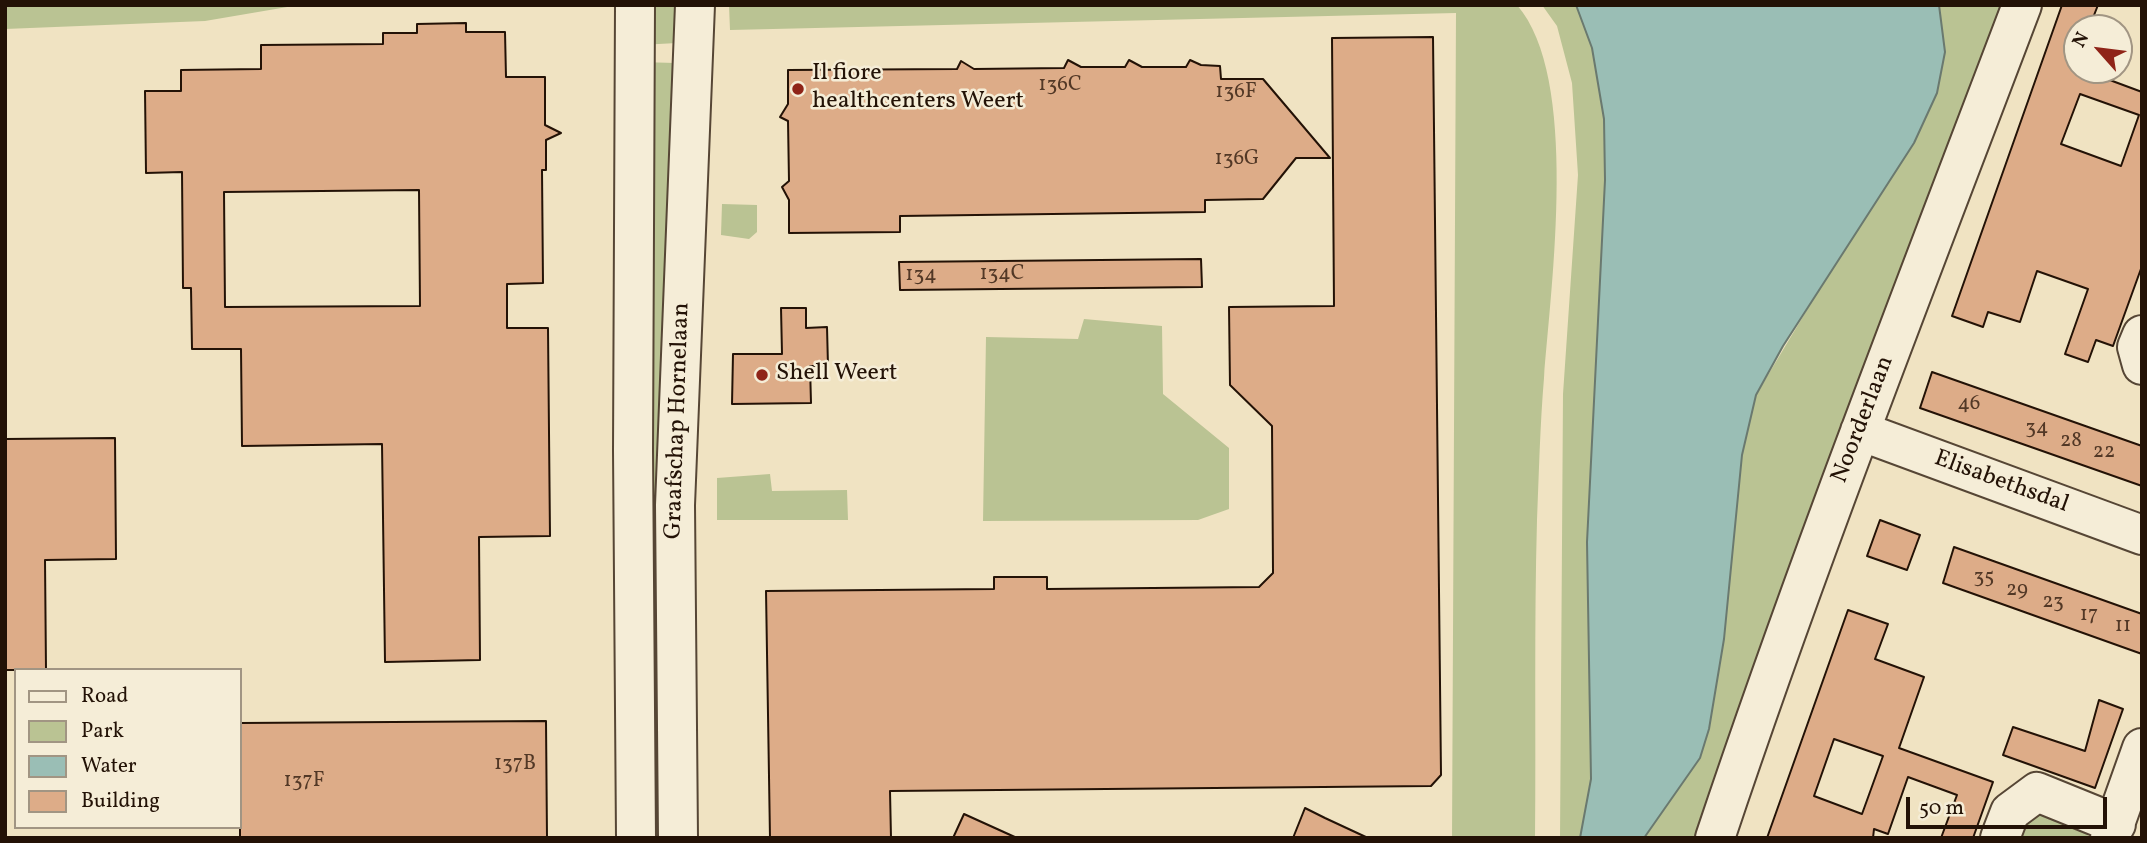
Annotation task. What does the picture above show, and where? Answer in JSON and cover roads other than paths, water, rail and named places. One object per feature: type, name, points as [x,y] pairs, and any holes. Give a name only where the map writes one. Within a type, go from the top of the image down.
[{"type":"street","name":"Graafschap Hornelaan","points":[[635,5],[633,462],[636,838]]},
{"type":"street","name":"Graafschap Hornelaan","points":[[678,838],[675,505],[695,5]]},
{"type":"street","name":"Noorderlaan","points":[[1715,838],[1763,694],[2022,5]]},
{"type":"street","points":[[2142,335],[2137,347],[2142,365]]},
{"type":"street","name":"Elisabethsdal","points":[[1860,431],[2142,535]]},
{"type":"street","points":[[2000,838],[2010,812],[2037,792],[2113,831],[2142,748]]},
{"type":"water","points":[[1576,5],[1939,5],[1945,52],[1937,93],[1914,143],[1783,346],[1756,395],[1742,455],[1724,639],[1709,729],[1700,758],[1644,838],[1580,838],[1591,779],[1587,542],[1605,180],[1604,119],[1592,48]]},
{"type":"place","name":"Il fiore healthcenters Weert","points":[[798,89]]},
{"type":"place","name":"Shell Weert","points":[[762,375]]}]
